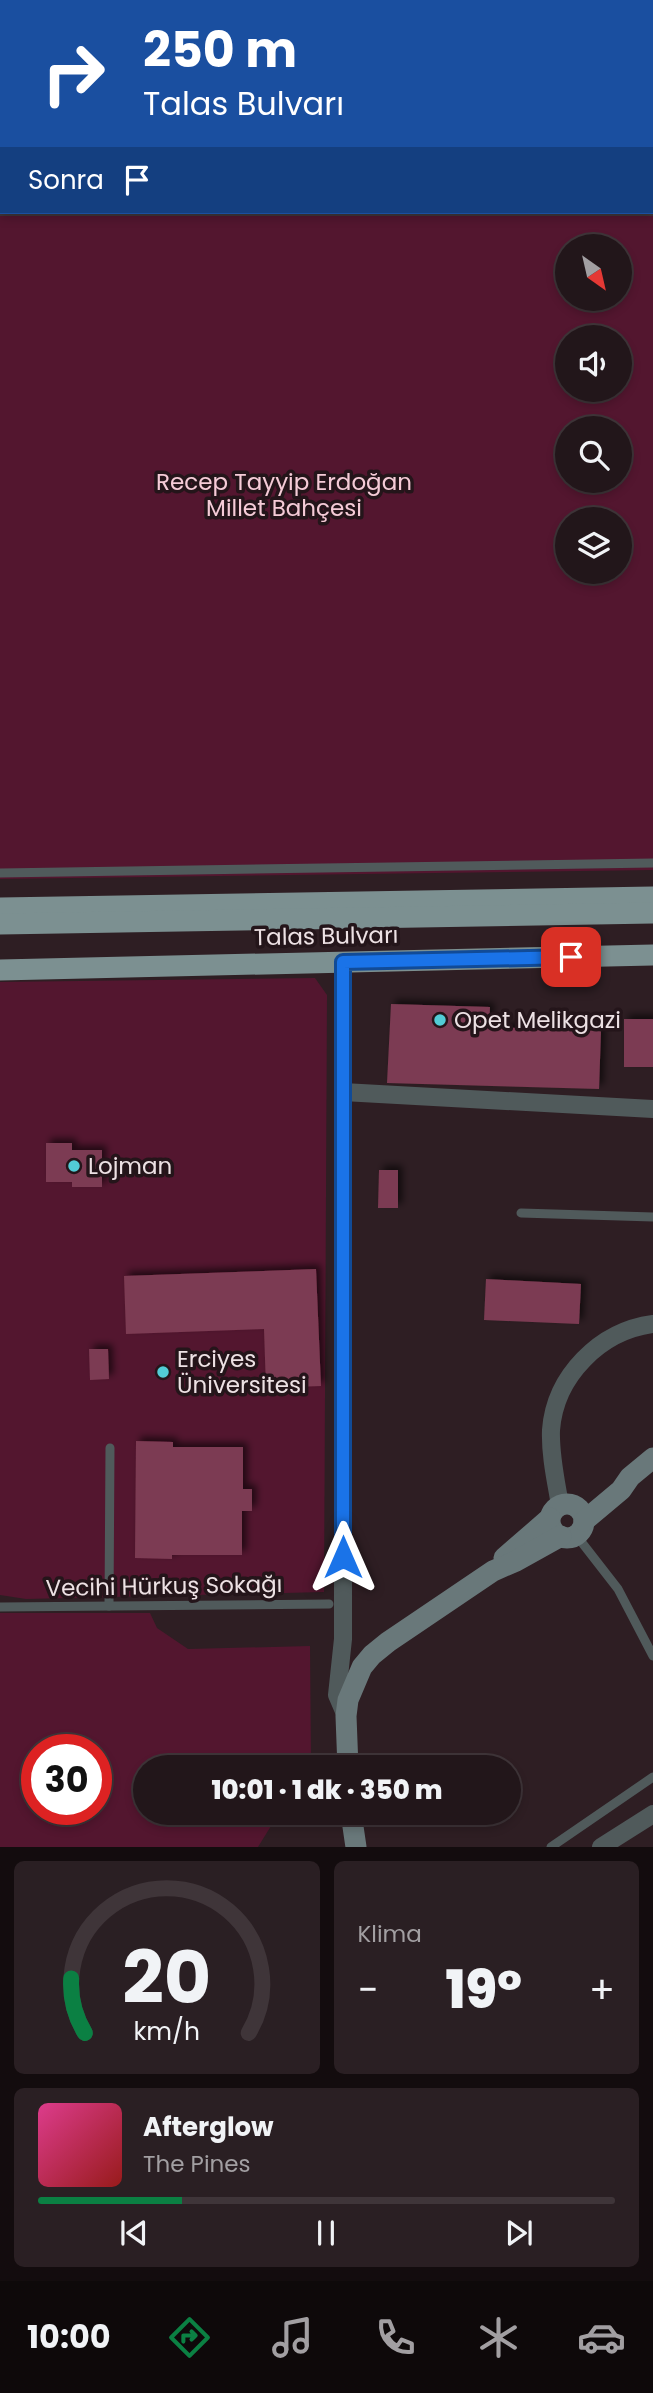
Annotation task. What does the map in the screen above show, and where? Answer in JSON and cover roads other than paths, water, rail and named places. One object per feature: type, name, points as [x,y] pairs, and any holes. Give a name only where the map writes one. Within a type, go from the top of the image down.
[{"type":"main road","points":[[0,908],[653,897]]},
{"type":"main road","name":"Talas Bulvarı","points":[[0,924],[653,913]]},
{"type":"main road","name":"Talas Bulvarı","points":[[0,970],[653,955]]},
{"type":"street","points":[[596,957],[653,961]]},
{"type":"street","points":[[343,962],[343,1639],[337,1695],[346,1716]]},
{"type":"street","points":[[343,1092],[653,1109]]},
{"type":"street","points":[[568,1520],[551,1445],[551,1429],[557,1403],[567,1380],[599,1345],[627,1330],[653,1324]]},
{"type":"street","points":[[348,1755],[348,1700],[354,1682],[372,1656],[493,1571],[510,1551],[568,1520],[615,1482],[630,1477],[653,1458]]},
{"type":"street","points":[[601,1847],[653,1814]]},
{"type":"street","points":[[353,1825],[356,1847]]},
{"type":"lane","points":[[0,873],[653,863]]},
{"type":"lane","points":[[521,1213],[653,1217]]},
{"type":"lane","points":[[108,1606],[110,1448]]},
{"type":"lane","points":[[568,1520],[618,1589],[653,1656]]},
{"type":"lane","name":"Vecihi Hürkuş Sokağı","points":[[0,1607],[329,1604]]},
{"type":"lane","points":[[551,1847],[653,1777]]},
{"type":"place","name":"Opet Melikgazi","points":[[440,1020]]},
{"type":"place","name":"Lojman","points":[[74,1166]]},
{"type":"place","name":"Erciyes Üniversitesi","points":[[163,1372]]},
{"type":"park label","name":"Recep Tayyip Erdoğan Millet Bahçesi","points":[[284,495]]}]
